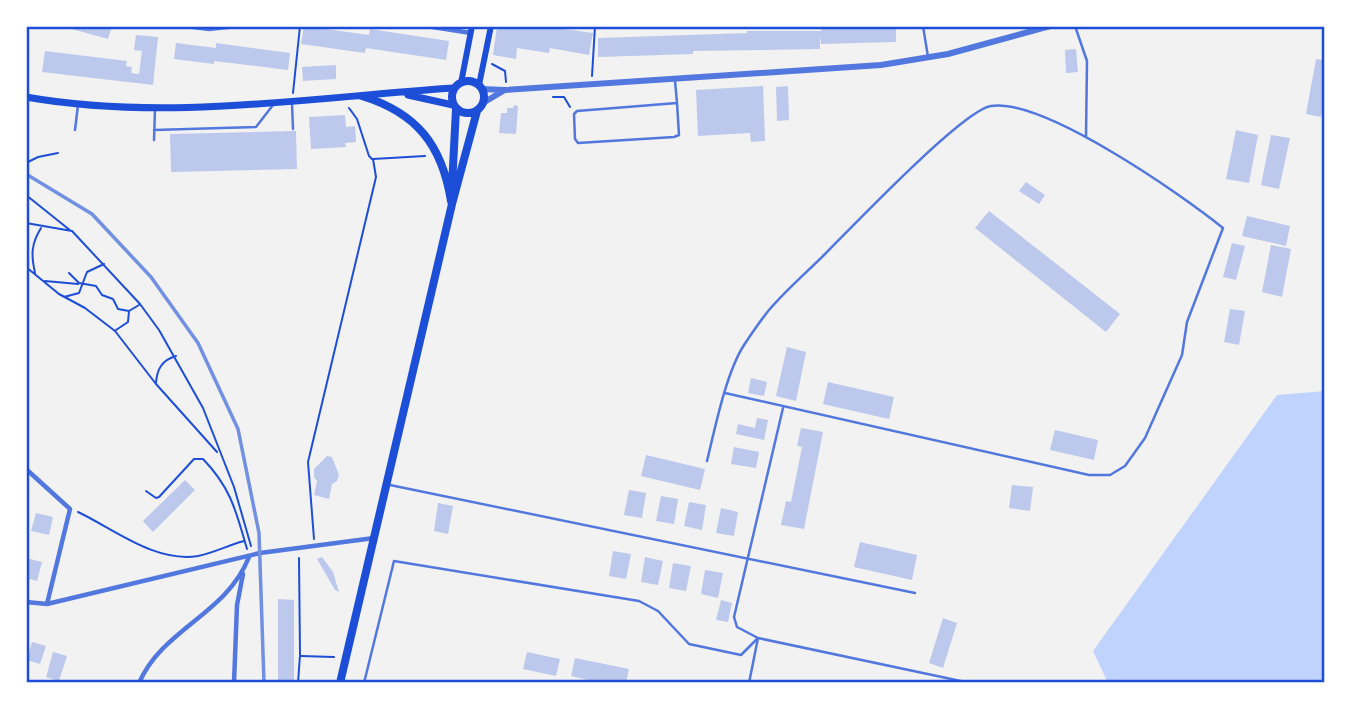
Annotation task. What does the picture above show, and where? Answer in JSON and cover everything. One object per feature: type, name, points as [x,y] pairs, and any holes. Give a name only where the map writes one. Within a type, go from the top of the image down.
[{"type":"highway","points":[[340,683],[452,204],[477,111],[483,103],[480,87],[470,81],[457,85],[451,96],[455,107],[452,204]]},
{"type":"highway","points":[[362,96],[402,113],[418,127],[438,155],[452,204]]},
{"type":"highway","points":[[455,107],[466,114],[477,111]]},
{"type":"main road","points":[[480,87],[491,26]]},
{"type":"main road","points":[[26,97],[78,105],[155,109],[275,103],[400,93],[457,85],[471,30]]},
{"type":"main road","points":[[400,93],[455,107]]},
{"type":"street","points":[[186,26],[209,29],[236,26]]},
{"type":"street","points":[[426,26],[471,30]]},
{"type":"street","points":[[1020,35],[1025,26]]},
{"type":"street","points":[[480,87],[505,90],[881,65],[928,57],[1049,26]]},
{"type":"street","points":[[483,103],[505,90]]},
{"type":"street","points":[[26,469],[70,509],[47,604]]},
{"type":"street","points":[[26,603],[47,604],[260,553],[374,538]]},
{"type":"street","points":[[234,683],[237,605],[249,557]]},
{"type":"street","points":[[139,683],[158,651],[230,591],[244,570]]},
{"type":"lane","points":[[923,26],[928,57]]},
{"type":"lane","points":[[1075,26],[1087,61],[1086,138]]},
{"type":"lane","points":[[675,78],[677,103],[679,135],[578,143],[575,139],[573,114],[577,111],[677,103]]},
{"type":"lane","points":[[292,101],[293,129]]},
{"type":"lane","points":[[154,130],[256,127],[275,103]]},
{"type":"lane","points":[[75,130],[78,105]]},
{"type":"lane","points":[[707,461],[724,393],[742,347],[770,309],[908,172],[968,118],[989,106],[1010,105],[1029,110],[1086,138],[1184,197],[1223,228],[1187,322],[1182,355],[1145,438],[1125,466],[1110,474],[1089,475],[724,393]]},
{"type":"lane","points":[[154,140],[155,109]]},
{"type":"lane","points":[[783,407],[734,617],[737,627],[758,638],[970,683]]},
{"type":"lane","points":[[386,484],[915,593]]},
{"type":"lane","points":[[364,683],[394,561],[639,601],[658,611],[689,644],[741,655],[758,638]]},
{"type":"lane","points":[[749,683],[758,638]]},
{"type":"path","points":[[292,101],[300,26]]},
{"type":"path","points":[[592,84],[595,26]]},
{"type":"path","points":[[315,547],[309,462],[376,177],[373,159],[369,156],[357,119],[340,97]]},
{"type":"path","points":[[544,97],[564,97],[573,114]]},
{"type":"path","points":[[26,163],[37,157],[58,153]]},
{"type":"path","points":[[373,159],[438,155]]},
{"type":"path","points":[[26,195],[72,231],[104,264],[140,304],[176,356],[203,408],[234,487],[251,544],[249,557]]},
{"type":"path","points":[[26,223],[72,231]]},
{"type":"path","points":[[36,274],[32,251],[34,239],[42,226]]},
{"type":"path","points":[[63,297],[79,293],[87,272],[104,264]]},
{"type":"path","points":[[26,267],[63,297],[85,308],[115,331],[156,384],[220,455]]},
{"type":"path","points":[[69,273],[79,284]]},
{"type":"path","points":[[44,281],[96,286],[102,295],[114,300],[118,309],[129,311],[140,304]]},
{"type":"path","points":[[115,331],[128,322],[129,311]]},
{"type":"path","points":[[156,384],[160,367],[176,356]]},
{"type":"path","points":[[146,491],[156,498],[159,497],[194,459],[203,458],[221,478],[236,512],[249,557]]},
{"type":"path","points":[[70,509],[156,552],[182,557],[200,555],[244,541]]},
{"type":"path","points":[[298,683],[299,549]]},
{"type":"path","points":[[300,656],[346,659]]},
{"type":"water","points":[[1325,391],[1325,683],[1108,683],[1093,651],[1277,395]]},
{"type":"building","points":[[61,26],[112,26],[108,39]]},
{"type":"building","points":[[304,26],[369,35],[370,29],[449,41],[446,60],[366,48],[365,53],[301,44]]},
{"type":"building","points":[[497,26],[542,26],[593,33],[589,55],[550,48],[549,53],[517,48],[516,59],[493,55]]},
{"type":"building","points":[[821,26],[896,26],[896,42],[821,44],[820,35],[820,49],[693,51],[693,54],[598,57],[598,38],[747,31],[821,31]]},
{"type":"building","points":[[136,35],[158,37],[153,85],[42,72],[45,51],[127,61],[126,66],[132,67],[131,73],[139,74],[142,51],[134,50]]},
{"type":"building","points":[[176,43],[216,48],[216,43],[290,53],[288,70],[174,59]]},
{"type":"building","points":[[1076,49],[1078,72],[1066,73],[1065,50]]},
{"type":"building","points":[[1316,59],[1325,60],[1325,98],[1321,117],[1306,114]]},
{"type":"building","points":[[336,65],[336,79],[303,81],[302,67]]},
{"type":"building","points":[[763,86],[765,141],[751,142],[750,133],[698,136],[696,90]]},
{"type":"building","points":[[788,86],[789,120],[777,121],[776,87]]},
{"type":"building","points":[[514,105],[518,106],[516,134],[499,133],[501,113],[507,113],[507,108],[513,108]]},
{"type":"building","points":[[345,115],[346,127],[355,126],[356,142],[345,143],[346,147],[311,149],[309,117]]},
{"type":"building","points":[[1236,130],[1258,135],[1249,183],[1226,179]]},
{"type":"building","points":[[296,131],[297,169],[171,172],[170,134]]},
{"type":"building","points":[[1271,135],[1290,138],[1279,189],[1261,185]]},
{"type":"building","points":[[1026,182],[1045,195],[1039,204],[1019,191]]},
{"type":"building","points":[[989,211],[1120,314],[1106,332],[975,228]]},
{"type":"building","points":[[1247,216],[1290,226],[1286,246],[1242,236]]},
{"type":"building","points":[[1232,243],[1245,246],[1236,280],[1223,277]]},
{"type":"building","points":[[1271,245],[1291,249],[1282,297],[1262,292]]},
{"type":"building","points":[[1230,309],[1245,311],[1239,345],[1224,342]]},
{"type":"building","points":[[787,347],[806,352],[796,401],[776,396]]},
{"type":"building","points":[[751,378],[767,382],[764,396],[748,393]]},
{"type":"building","points":[[828,382],[894,397],[889,419],[823,404]]},
{"type":"building","points":[[757,418],[768,420],[764,440],[736,434],[738,424],[755,428]]},
{"type":"building","points":[[801,428],[823,432],[804,529],[781,525],[786,501],[791,502],[802,447],[797,446]]},
{"type":"building","points":[[1055,430],[1098,440],[1094,460],[1050,450]]},
{"type":"building","points":[[734,447],[759,452],[756,468],[731,464]]},
{"type":"building","points":[[646,455],[705,469],[700,490],[641,476]]},
{"type":"building","points":[[327,456],[332,457],[339,475],[337,481],[332,484],[329,499],[314,495],[317,481],[314,469]]},
{"type":"building","points":[[185,480],[195,490],[153,532],[143,521]]},
{"type":"building","points":[[1012,485],[1033,487],[1030,511],[1009,508]]},
{"type":"building","points":[[629,490],[646,493],[642,518],[624,515]]},
{"type":"building","points":[[661,496],[678,499],[674,524],[656,521]]},
{"type":"building","points":[[689,502],[706,505],[702,530],[684,526]]},
{"type":"building","points":[[438,503],[453,506],[448,534],[434,531]]},
{"type":"building","points":[[721,508],[738,512],[734,536],[716,533]]},
{"type":"building","points":[[36,513],[53,517],[49,535],[31,531]]},
{"type":"building","points":[[860,542],[917,555],[912,580],[854,567]]},
{"type":"building","points":[[613,551],[631,554],[626,579],[609,576]]},
{"type":"building","points":[[322,557],[333,572],[339,592],[335,590],[317,559]]},
{"type":"building","points":[[645,557],[663,561],[658,585],[641,582]]},
{"type":"building","points":[[26,558],[42,562],[37,581],[26,578]]},
{"type":"building","points":[[673,563],[691,566],[686,591],[669,588]]},
{"type":"building","points":[[705,570],[723,573],[718,598],[701,594]]},
{"type":"building","points":[[278,599],[294,600],[294,683],[278,683]]},
{"type":"building","points":[[721,600],[732,603],[728,622],[716,620]]},
{"type":"building","points":[[943,618],[957,623],[943,668],[929,663]]},
{"type":"building","points":[[32,642],[46,646],[40,664],[27,660]]},
{"type":"building","points":[[53,652],[67,656],[59,681],[46,677]]},
{"type":"building","points":[[527,652],[560,659],[556,676],[523,669]]},
{"type":"building","points":[[575,658],[629,669],[626,683],[601,683],[571,676]]},
{"type":"railway","points":[[26,174],[92,214],[151,277],[198,343],[238,429],[259,533],[264,683]]}]
